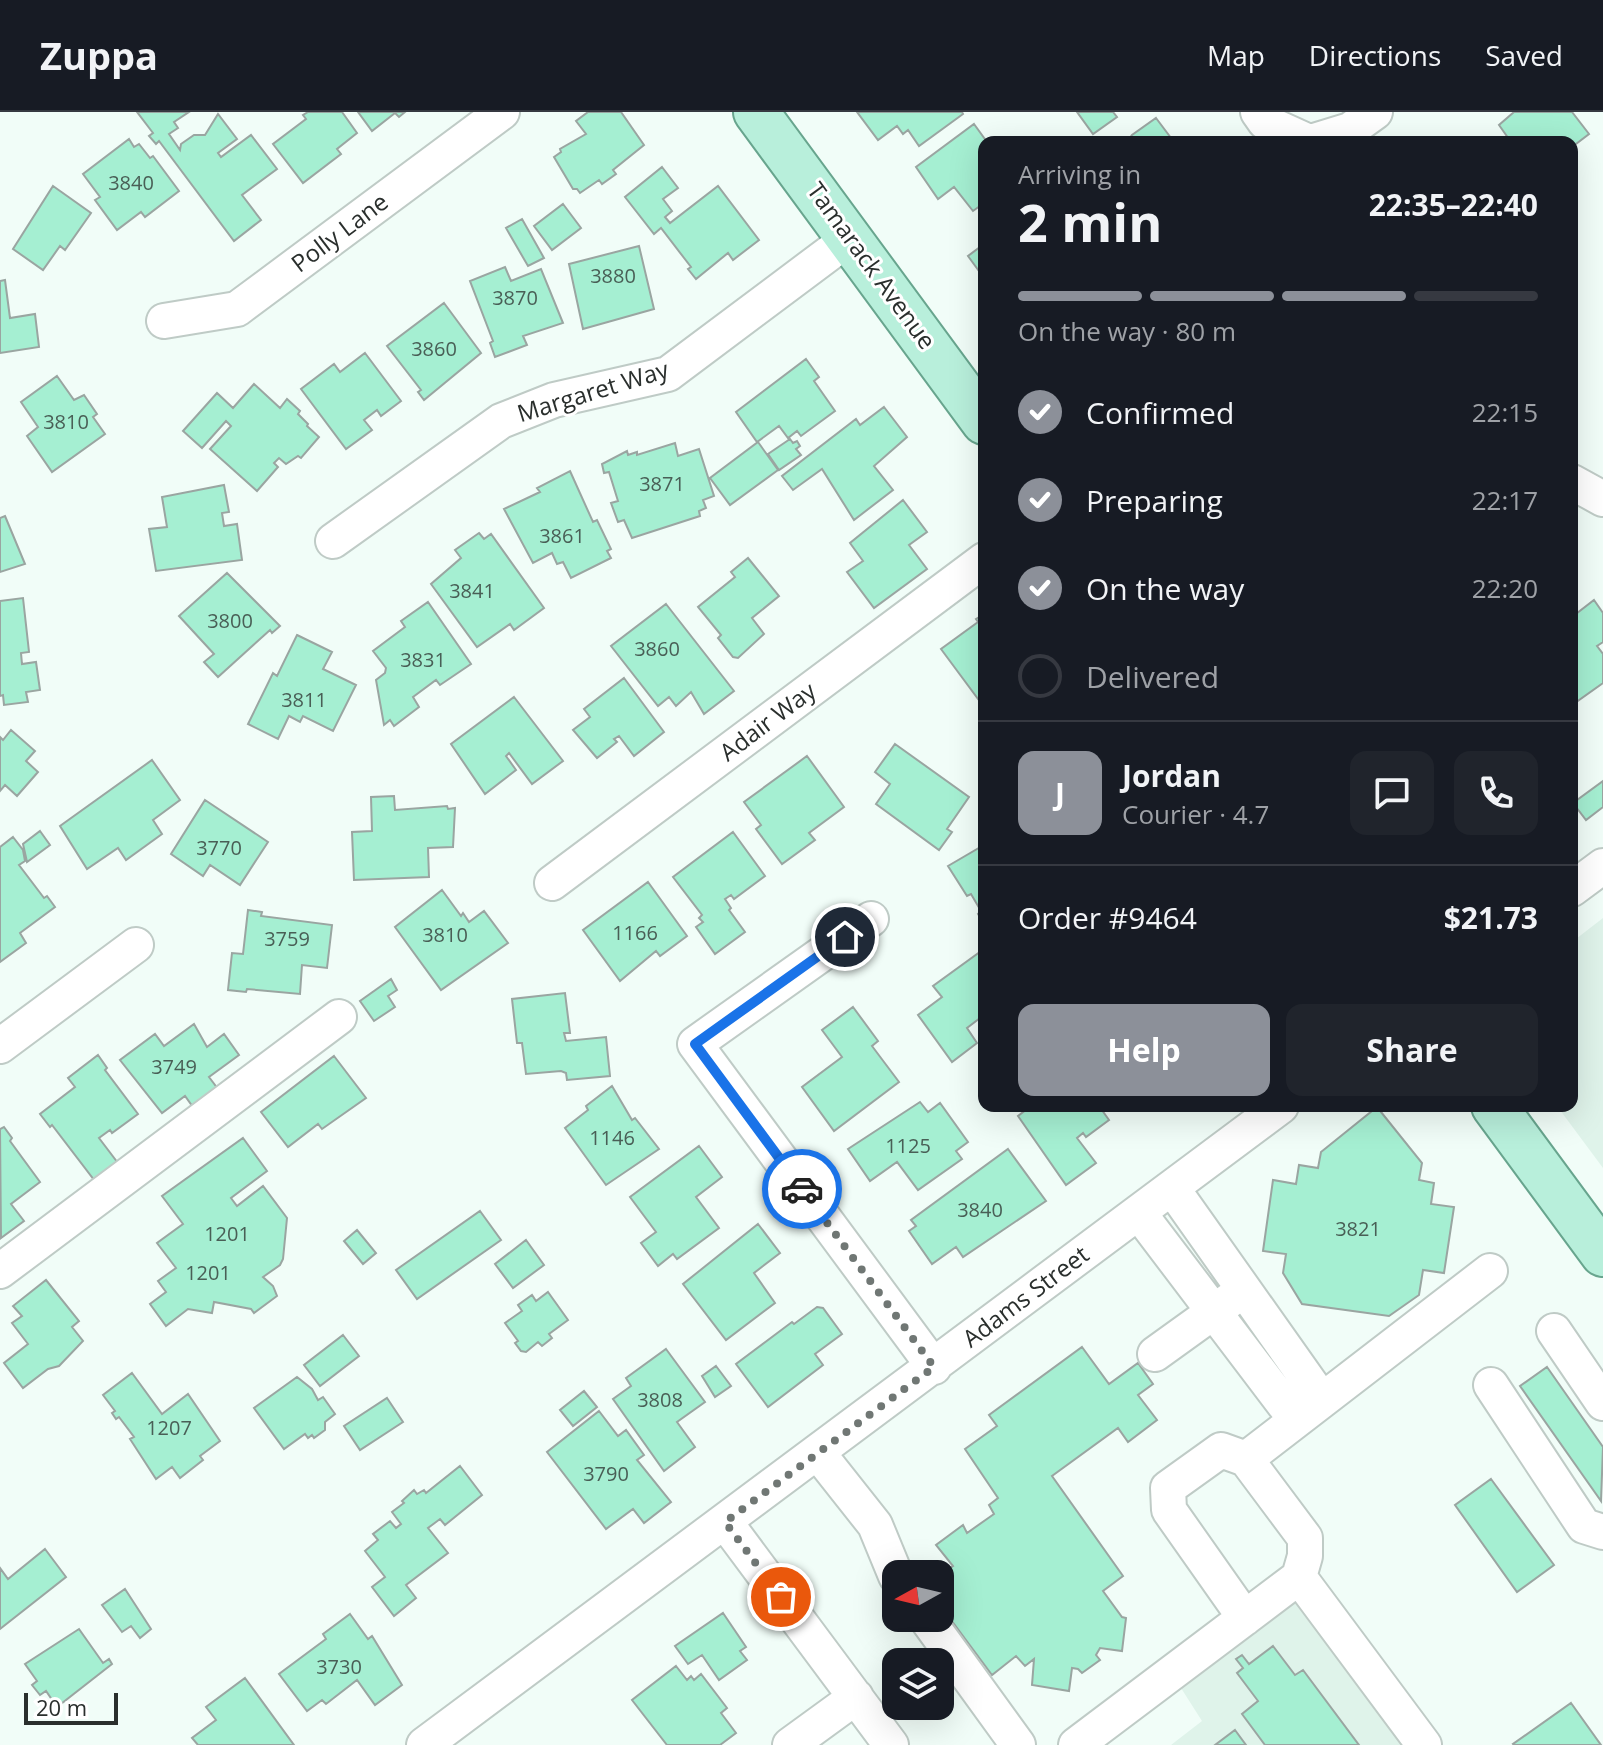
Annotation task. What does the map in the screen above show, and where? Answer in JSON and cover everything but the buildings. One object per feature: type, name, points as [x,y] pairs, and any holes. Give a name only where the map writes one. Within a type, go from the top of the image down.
[{"type":"main road","name":"Tamarack Avenue","points":[[756,112],[851,237],[978,414]]},
{"type":"main road","points":[[1498,1112],[1603,1254]]},
{"type":"street","name":"Polly Lane","points":[[164,321],[237,309],[502,112]]},
{"type":"street","points":[[1258,112],[1265,122],[1296,136]]},
{"type":"street","points":[[1330,136],[1350,130],[1375,112]]},
{"type":"street","name":"Margaret Way","points":[[333,541],[501,421],[554,400],[668,374],[851,237]]},
{"type":"street","points":[[1578,485],[1603,499]]},
{"type":"street","name":"Adair Way","points":[[552,883],[978,564]]},
{"type":"street","points":[[1578,885],[1603,866]]},
{"type":"street","points":[[871,919],[695,1044],[934,1367]]},
{"type":"street","points":[[0,1046],[136,945]]},
{"type":"street","points":[[0,1271],[339,1017]]},
{"type":"street","name":"Adams Street","points":[[424,1745],[1273,1112]]},
{"type":"street","points":[[1172,1188],[1280,1341],[1309,1410]]},
{"type":"street","points":[[1139,1213],[1252,1361],[1309,1410]]},
{"type":"street","points":[[1246,1459],[1490,1271]]},
{"type":"street","points":[[1155,1354],[1243,1289]]},
{"type":"street","points":[[1554,1331],[1603,1403]]},
{"type":"street","points":[[1252,1361],[1280,1341]]},
{"type":"street","points":[[1491,1385],[1584,1526],[1600,1528]]},
{"type":"street","points":[[1076,1745],[1245,1618],[1299,1577],[1305,1538],[1246,1459],[1221,1450],[1168,1488],[1169,1510],[1245,1618]]},
{"type":"street","points":[[818,1453],[875,1525],[889,1560]]},
{"type":"street","points":[[725,1522],[891,1745]]},
{"type":"street","points":[[1299,1577],[1424,1745]]},
{"type":"street","points":[[936,1632],[1018,1745]]},
{"type":"street","points":[[790,1745],[856,1697]]},
{"type":"shaded area","points":[[1603,918],[1603,1168],[1561,1112],[1578,1112],[1578,937]]},
{"type":"shaded area","points":[[1320,1581],[1438,1745],[1171,1745],[1202,1721],[1181,1688]]},
{"type":"way so far","points":[[781,1597],[725,1522],[934,1367],[802,1189]]},
{"type":"route","points":[[802,1189],[695,1044],[845,937]]}]
